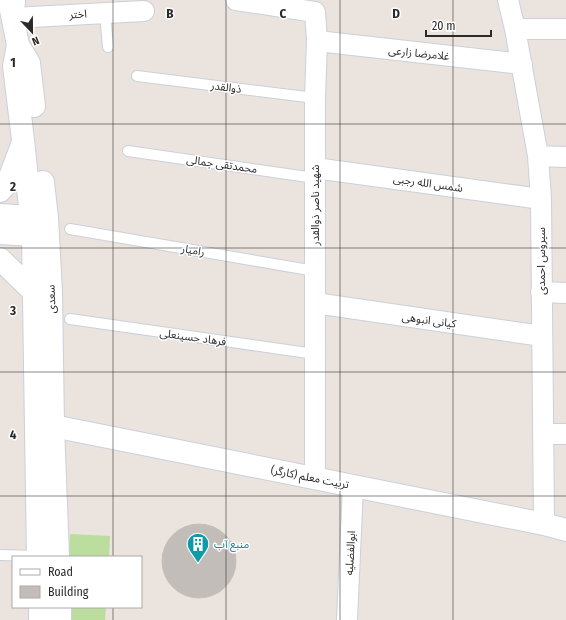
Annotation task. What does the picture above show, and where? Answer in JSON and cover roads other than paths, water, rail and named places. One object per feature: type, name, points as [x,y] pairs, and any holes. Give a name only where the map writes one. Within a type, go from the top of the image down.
[{"type":"main road","name":"سعدی","points":[[12,6],[18,45],[14,66],[24,140],[51,292],[53,426],[45,556]]},
{"type":"main road","name":"سعدی","points":[[18,45],[29,63],[40,227],[33,291],[45,556]]},
{"type":"main road","points":[[0,191],[8,182],[24,140]]},
{"type":"main road","points":[[0,215],[40,227]]},
{"type":"main road","points":[[0,232],[40,227]]},
{"type":"main road","points":[[0,259],[33,291]]},
{"type":"main road","name":"تربیت معلم (کارگر)","points":[[53,426],[544,524],[566,530]]},
{"type":"main road","points":[[40,608],[40,620]]},
{"type":"main road","points":[[60,608],[60,620]]},
{"type":"street","name":"شهید ناصر ذوالقدر","points":[[236,0],[315,12],[317,41],[315,98],[315,478]]},
{"type":"street","name":"سیروس احمدی","points":[[508,0],[522,64],[538,156],[541,199],[544,524]]},
{"type":"street","name":"اختر","points":[[12,6],[105,13],[144,11]]},
{"type":"street","points":[[515,29],[566,29]]},
{"type":"street","name":"غلامرضا زارعی","points":[[317,41],[522,64]]},
{"type":"street","points":[[538,156],[566,157]]},
{"type":"street","name":"شمس الله رجبی","points":[[315,173],[541,199]]},
{"type":"street","points":[[541,292],[566,293]]},
{"type":"street","name":"کیانی انبوهی","points":[[315,303],[542,336]]},
{"type":"street","points":[[543,434],[566,434]]},
{"type":"street","name":"ابوالفضلیه","points":[[347,620],[353,486]]},
{"type":"lane","points":[[105,13],[108,47]]},
{"type":"lane","name":"ذوالقدر","points":[[136,76],[315,98]]},
{"type":"lane","name":"محمدتقی جمالی","points":[[128,151],[315,173]]},
{"type":"lane","name":"رامیار","points":[[70,229],[315,271]]},
{"type":"lane","name":"فرهاد حسینعلی","points":[[70,320],[315,354]]},
{"type":"lane","points":[[0,555],[45,556]]},
{"type":"place","name":"منبع آب","points":[[198,564]]}]
